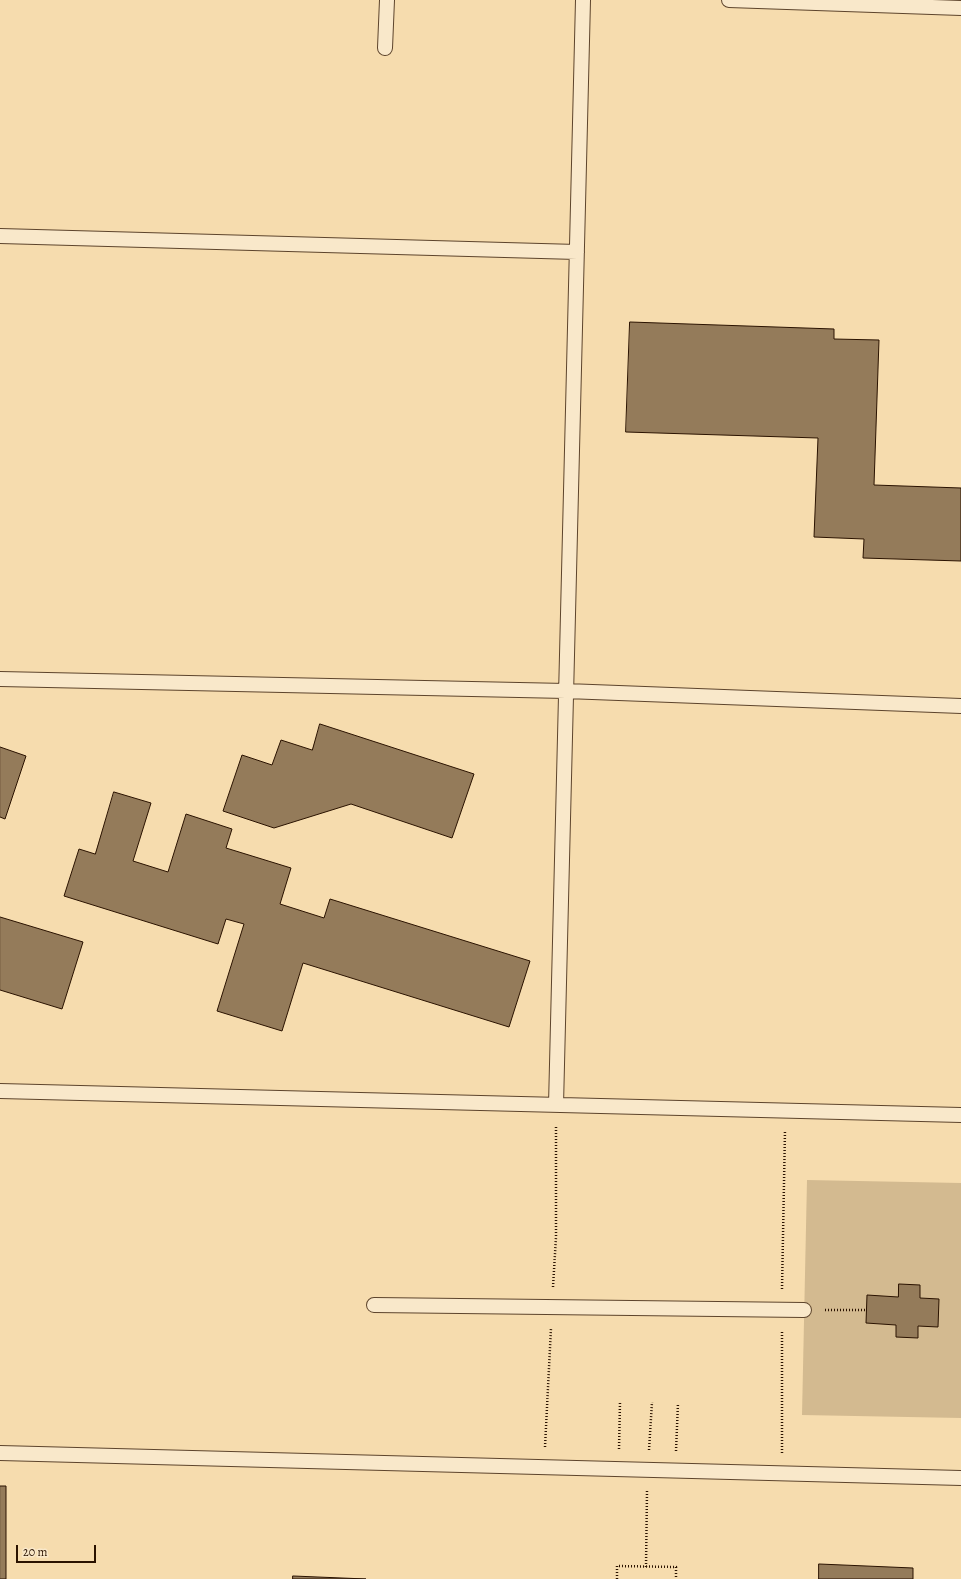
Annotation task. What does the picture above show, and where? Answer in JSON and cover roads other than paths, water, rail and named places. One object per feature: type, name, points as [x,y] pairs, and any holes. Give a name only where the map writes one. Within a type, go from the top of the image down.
[{"type":"lane","points":[[385,48],[387,0]]},
{"type":"lane","points":[[556,1105],[583,0]]},
{"type":"lane","points":[[729,0],[961,8]]},
{"type":"lane","points":[[0,236],[577,252]]},
{"type":"lane","points":[[0,679],[566,691],[961,706]]},
{"type":"lane","points":[[0,1091],[961,1115]]},
{"type":"lane","points":[[374,1305],[804,1310]]},
{"type":"lane","points":[[0,1454],[961,1478]]}]
